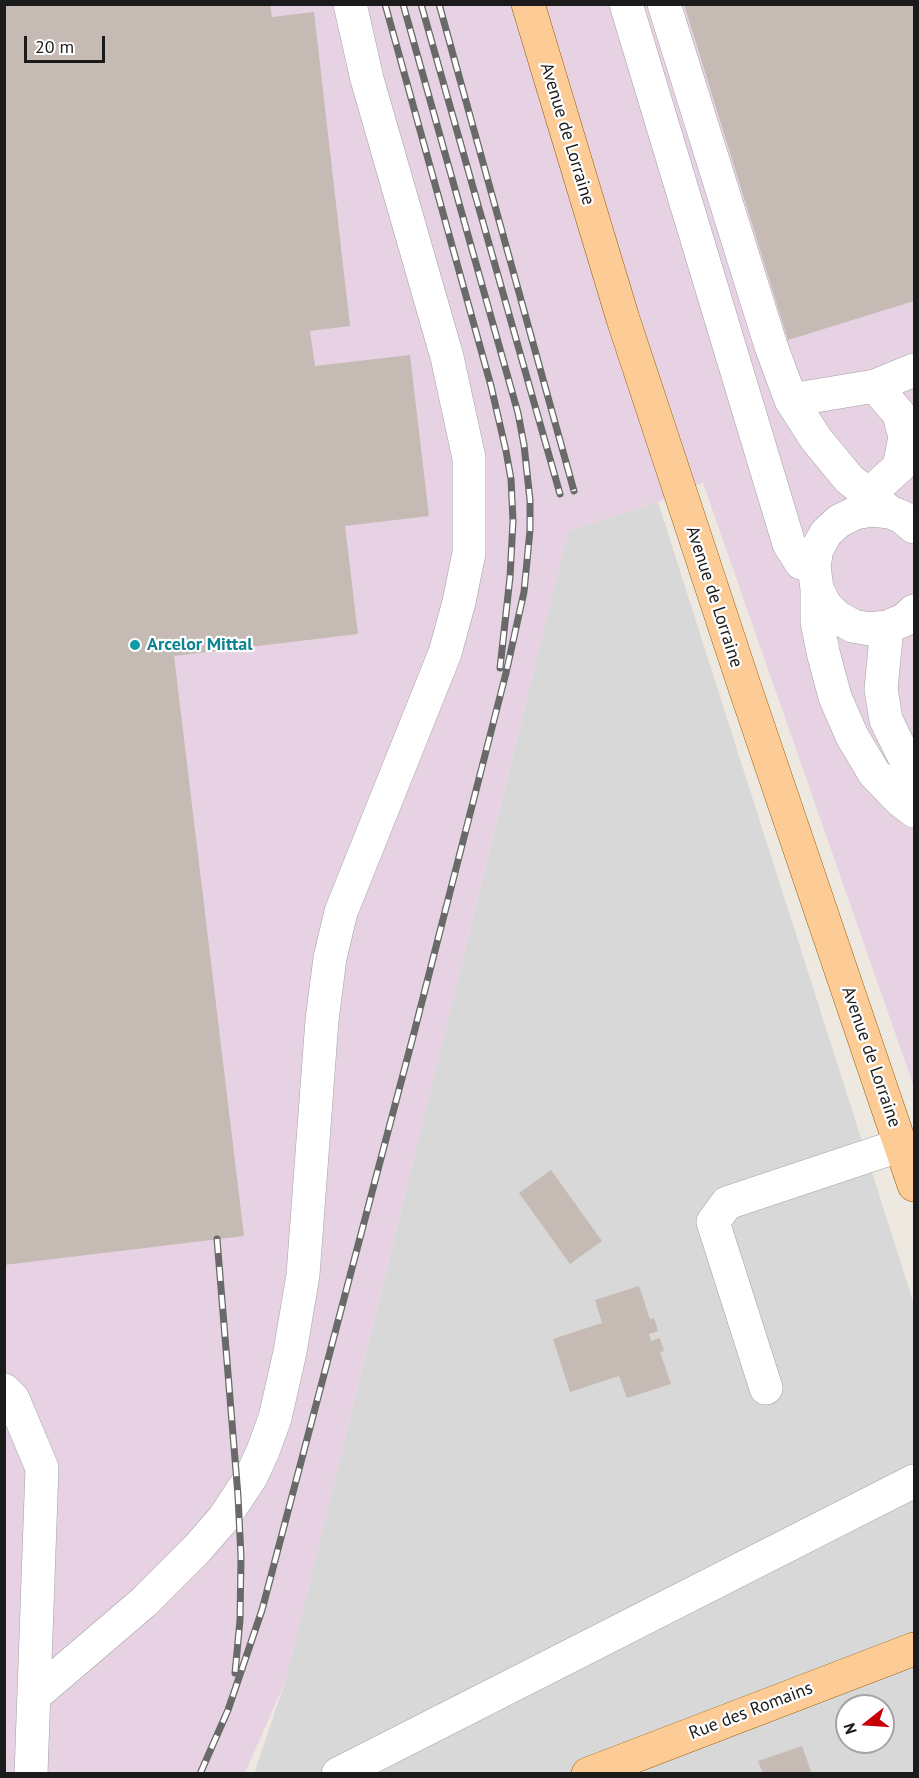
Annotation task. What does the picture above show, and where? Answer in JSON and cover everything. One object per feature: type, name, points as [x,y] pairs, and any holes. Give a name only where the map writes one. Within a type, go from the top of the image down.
[{"type":"main road","name":"Avenue de Lorraine","points":[[528,4],[626,330],[747,696],[915,1185]]},
{"type":"main road","name":"Rue des Romains","points":[[588,1773],[915,1649]]},
{"type":"lane","points":[[34,1696],[144,1602],[197,1549],[224,1518],[251,1477],[263,1451],[275,1418],[290,1352],[303,1275],[322,1020],[330,958],[341,912],[354,875],[444,653],[459,602],[469,553],[469,458],[461,417],[447,357],[368,79],[350,4]]},
{"type":"lane","points":[[626,4],[789,544],[801,563],[815,578],[825,605],[837,617],[853,626],[870,629],[901,619]]},
{"type":"lane","points":[[664,4],[771,346],[791,400],[816,439],[849,479],[900,517]]},
{"type":"lane","points":[[791,400],[876,386],[915,369]]},
{"type":"lane","points":[[876,386],[899,414],[905,437],[899,467],[900,517]]},
{"type":"lane","points":[[900,517],[872,510],[855,513],[839,520],[826,533],[817,549],[815,578],[823,652],[835,697],[852,736],[874,773],[900,800],[915,811]]},
{"type":"lane","points":[[901,619],[881,689],[886,720],[915,777]]},
{"type":"lane","points":[[766,1388],[713,1222],[727,1203],[901,1145]]},
{"type":"lane","points":[[4,1390],[13,1399],[42,1468],[31,1773]]},
{"type":"lane","points":[[338,1773],[915,1481]]},
{"type":"shaded area","points":[[5,5],[914,5],[914,1087],[703,483],[658,502],[568,531],[285,1682],[245,1773],[5,1774]]},
{"type":"shaded area","points":[[658,502],[914,1304],[914,1773],[254,1774],[285,1682],[568,531]]},
{"type":"building","name":"Arcelor Mittal","points":[[4,4],[270,4],[272,17],[314,12],[350,326],[310,331],[315,366],[410,355],[429,516],[345,526],[358,634],[174,656],[244,1236],[4,1265]]},
{"type":"building","points":[[684,4],[914,4],[914,301],[788,340]]},
{"type":"building","points":[[551,1170],[602,1241],[570,1264],[519,1193]]},
{"type":"building","points":[[639,1286],[650,1319],[654,1318],[658,1331],[649,1334],[651,1341],[660,1338],[664,1351],[660,1352],[671,1384],[627,1398],[619,1376],[570,1392],[553,1339],[602,1323],[595,1300]]},
{"type":"building","points":[[802,1746],[812,1774],[763,1774],[758,1761]]},
{"type":"railway","points":[[385,4],[491,386],[511,479],[513,521],[510,577],[500,668]]},
{"type":"railway","points":[[200,1774],[228,1710],[262,1610],[415,1029],[506,673],[524,592],[530,530],[530,500],[518,413],[403,4]]},
{"type":"railway","points":[[421,4],[560,494]]},
{"type":"railway","points":[[439,4],[574,491]]},
{"type":"railway","points":[[217,1239],[241,1557],[240,1620],[235,1673]]},
{"type":"place","name":"Arcelor Mittal","points":[[135,645]]}]
